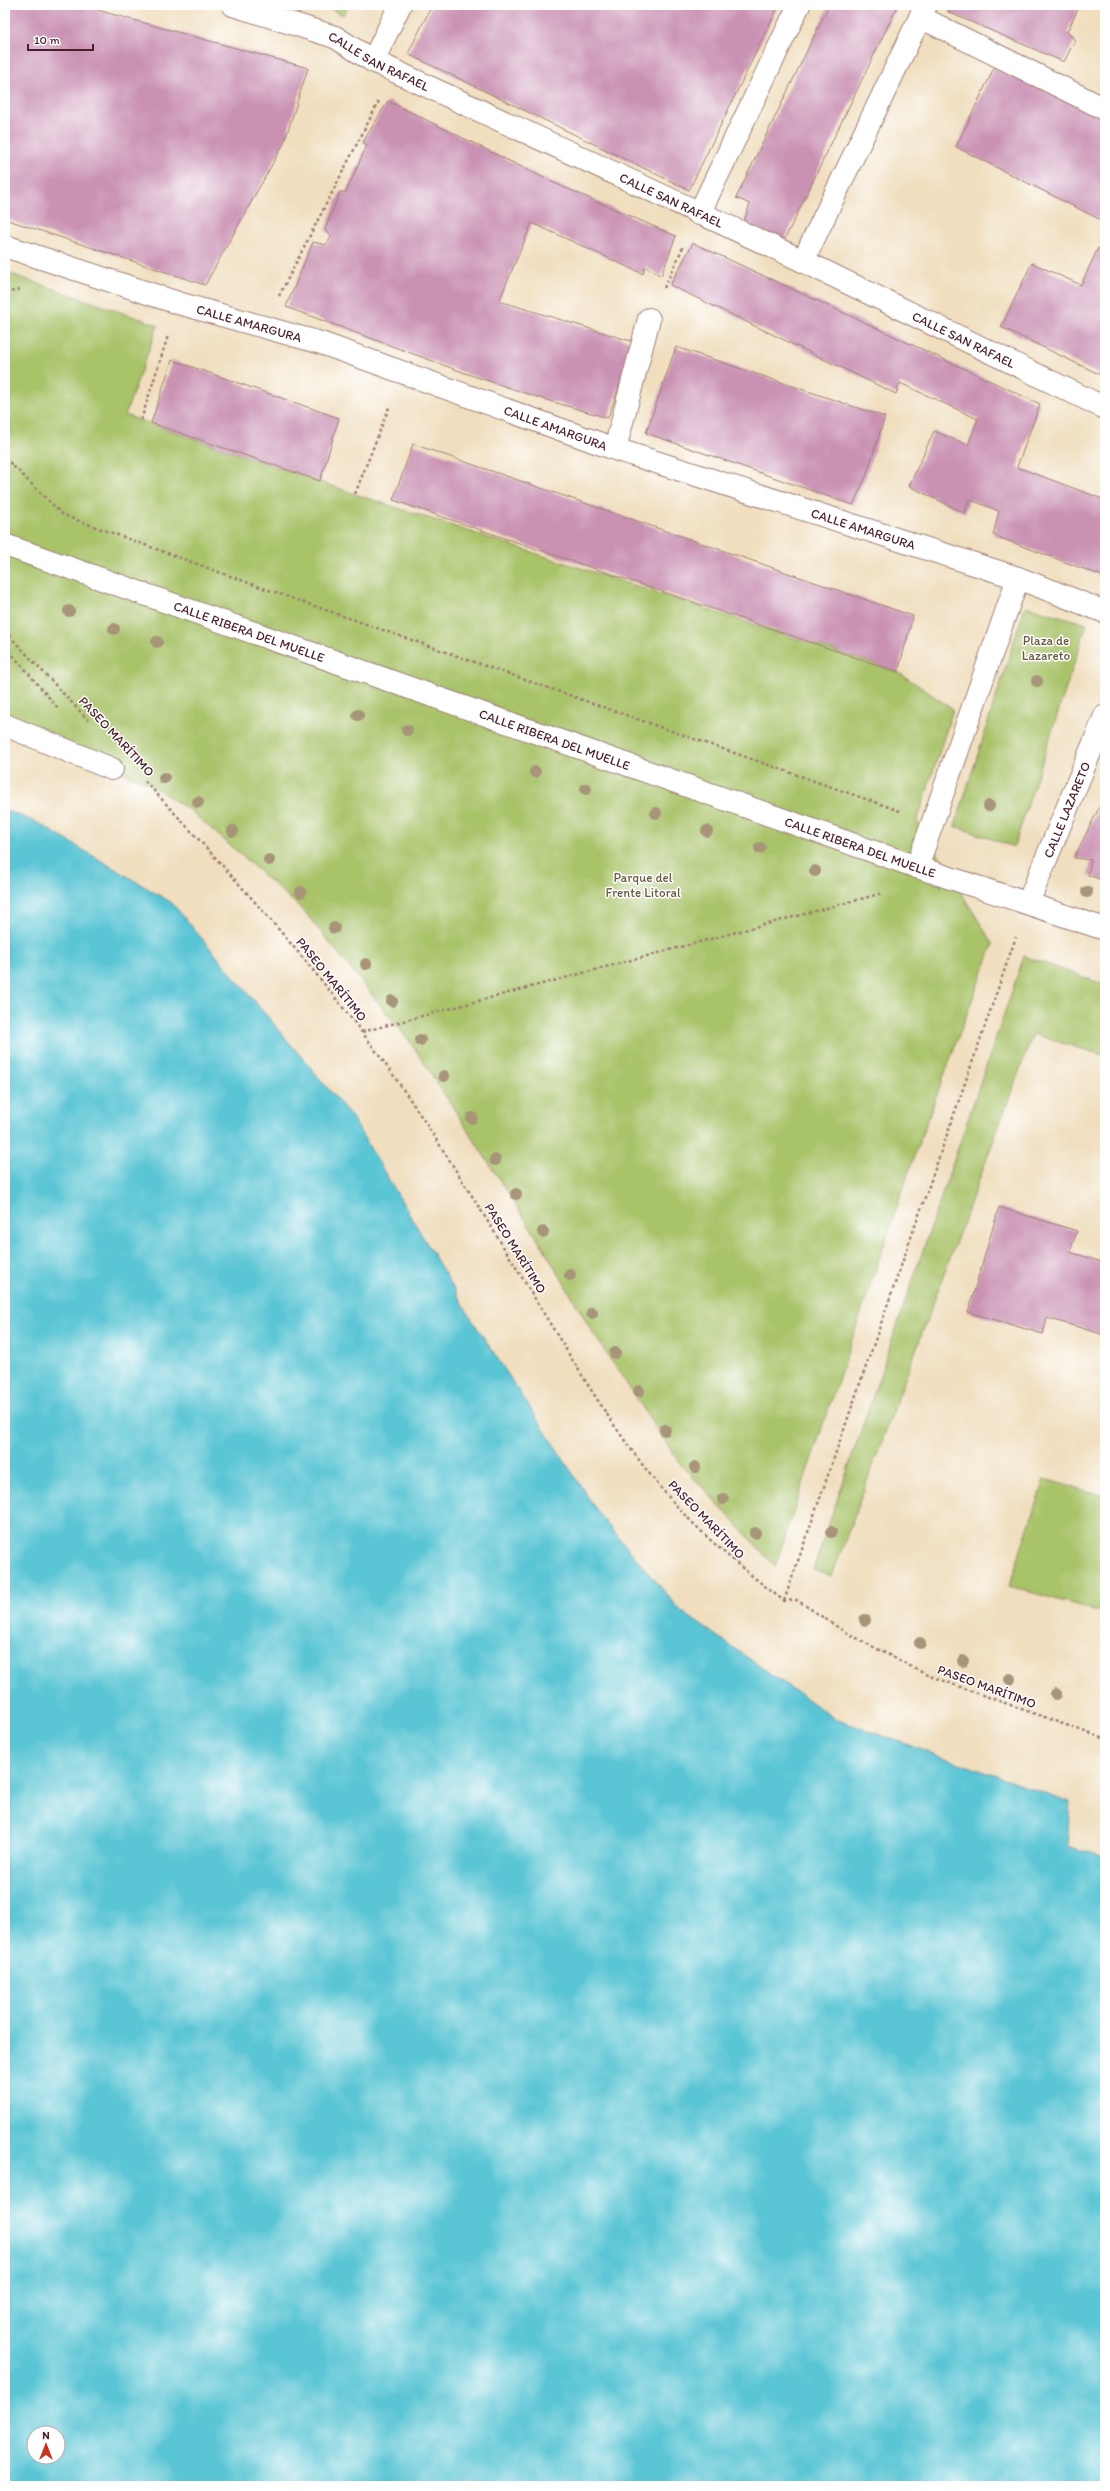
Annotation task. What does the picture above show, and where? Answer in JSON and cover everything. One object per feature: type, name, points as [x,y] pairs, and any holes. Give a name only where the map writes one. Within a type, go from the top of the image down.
[{"type":"street","name":"CALLE SAN RAFAEL","points":[[233,5],[335,37],[373,61],[699,214],[803,261],[1105,408]]},
{"type":"street","points":[[285,5],[335,37]]},
{"type":"street","points":[[373,61],[400,5]]},
{"type":"street","points":[[699,214],[799,5]]},
{"type":"street","points":[[803,261],[923,11],[1105,109]]},
{"type":"street","name":"CALLE AMARGURA","points":[[5,246],[178,303],[321,344],[615,450],[1018,578],[1105,612]]},
{"type":"street","points":[[615,450],[650,319]]},
{"type":"street","name":"CALLE RIBERA DEL MUELLE","points":[[5,545],[917,867],[1105,929]]},
{"type":"street","points":[[917,867],[931,822],[1018,578]]},
{"type":"street","name":"CALLE LAZARETO","points":[[1028,903],[1105,716]]},
{"type":"street","points":[[5,725],[112,769]]},
{"type":"path","points":[[263,327],[380,100]]},
{"type":"path","points":[[650,319],[687,239]]},
{"type":"path","points":[[141,420],[178,303]]},
{"type":"path","points":[[355,494],[402,372]]},
{"type":"path","points":[[5,458],[63,515],[260,587],[931,822]]},
{"type":"path","name":"PASEO MARÍTIMO","points":[[5,632],[92,724]]},
{"type":"path","name":"PASEO MARÍTIMO","points":[[141,776],[272,920],[362,1032],[413,1104],[479,1207],[612,1425],[674,1502],[726,1556],[784,1601],[796,1600],[845,1632],[927,1675],[1105,1739]]},
{"type":"path","points":[[362,1032],[886,893]]},
{"type":"path","points":[[784,1601],[1028,903]]},
{"type":"green space","points":[[323,5],[349,5],[343,15]]},
{"type":"green space","name":"Parque del Frente Litoral","points":[[5,272],[158,325],[125,415],[355,494],[898,672],[953,709],[917,822],[993,944],[917,1148],[775,1566],[678,1461],[593,1333],[543,1247],[412,1044],[303,910],[191,811],[146,782],[112,769],[5,712]]},
{"type":"green space","name":"Plaza de Lazareto","points":[[1025,606],[1087,624],[1014,847],[955,826]]},
{"type":"green space","points":[[1024,956],[1105,985],[1105,1056],[1033,1034],[832,1576],[813,1570]]},
{"type":"green space","points":[[1044,1479],[1105,1496],[1105,1613],[1009,1586]]},
{"type":"water","points":[[5,810],[38,823],[172,903],[351,1116],[471,1318],[601,1517],[681,1611],[835,1719],[1070,1802],[1067,1846],[1105,1857],[1105,2486],[5,2486]]},
{"type":"building","points":[[5,5],[79,5],[308,68],[284,143],[205,285],[5,219]]},
{"type":"building","points":[[432,5],[779,5],[689,190],[408,54]]},
{"type":"building","points":[[829,5],[898,5],[784,241],[743,224],[750,204],[736,198]]},
{"type":"building","points":[[952,5],[1080,5],[1067,32],[1075,40],[1064,62],[948,12]]},
{"type":"building","points":[[995,66],[1105,113],[1105,222],[956,147]]},
{"type":"building","points":[[388,101],[552,182],[676,236],[661,276],[645,266],[643,274],[532,223],[499,301],[634,342],[608,418],[543,399],[465,373],[286,307],[313,242],[326,245],[332,236],[325,230],[340,192],[346,192],[367,145],[363,142]]},
{"type":"building","points":[[693,243],[1040,404],[1017,467],[1105,500],[1105,577],[993,535],[999,511],[969,499],[965,513],[909,486],[934,431],[968,445],[978,419],[900,383],[896,394],[670,285]]},
{"type":"building","points":[[1098,248],[1105,252],[1105,377],[1001,327],[1032,263],[1081,285]]},
{"type":"building","points":[[676,347],[885,417],[866,476],[853,505],[646,433]]},
{"type":"building","points":[[172,360],[339,418],[320,481],[151,423]]},
{"type":"building","points":[[413,444],[913,616],[898,672],[393,500]]},
{"type":"building","points":[[1105,796],[1105,881],[1088,875],[1091,860],[1074,858]]},
{"type":"building","points":[[999,1207],[1077,1231],[1070,1252],[1105,1263],[1105,1335],[1047,1318],[1043,1334],[968,1312]]}]
